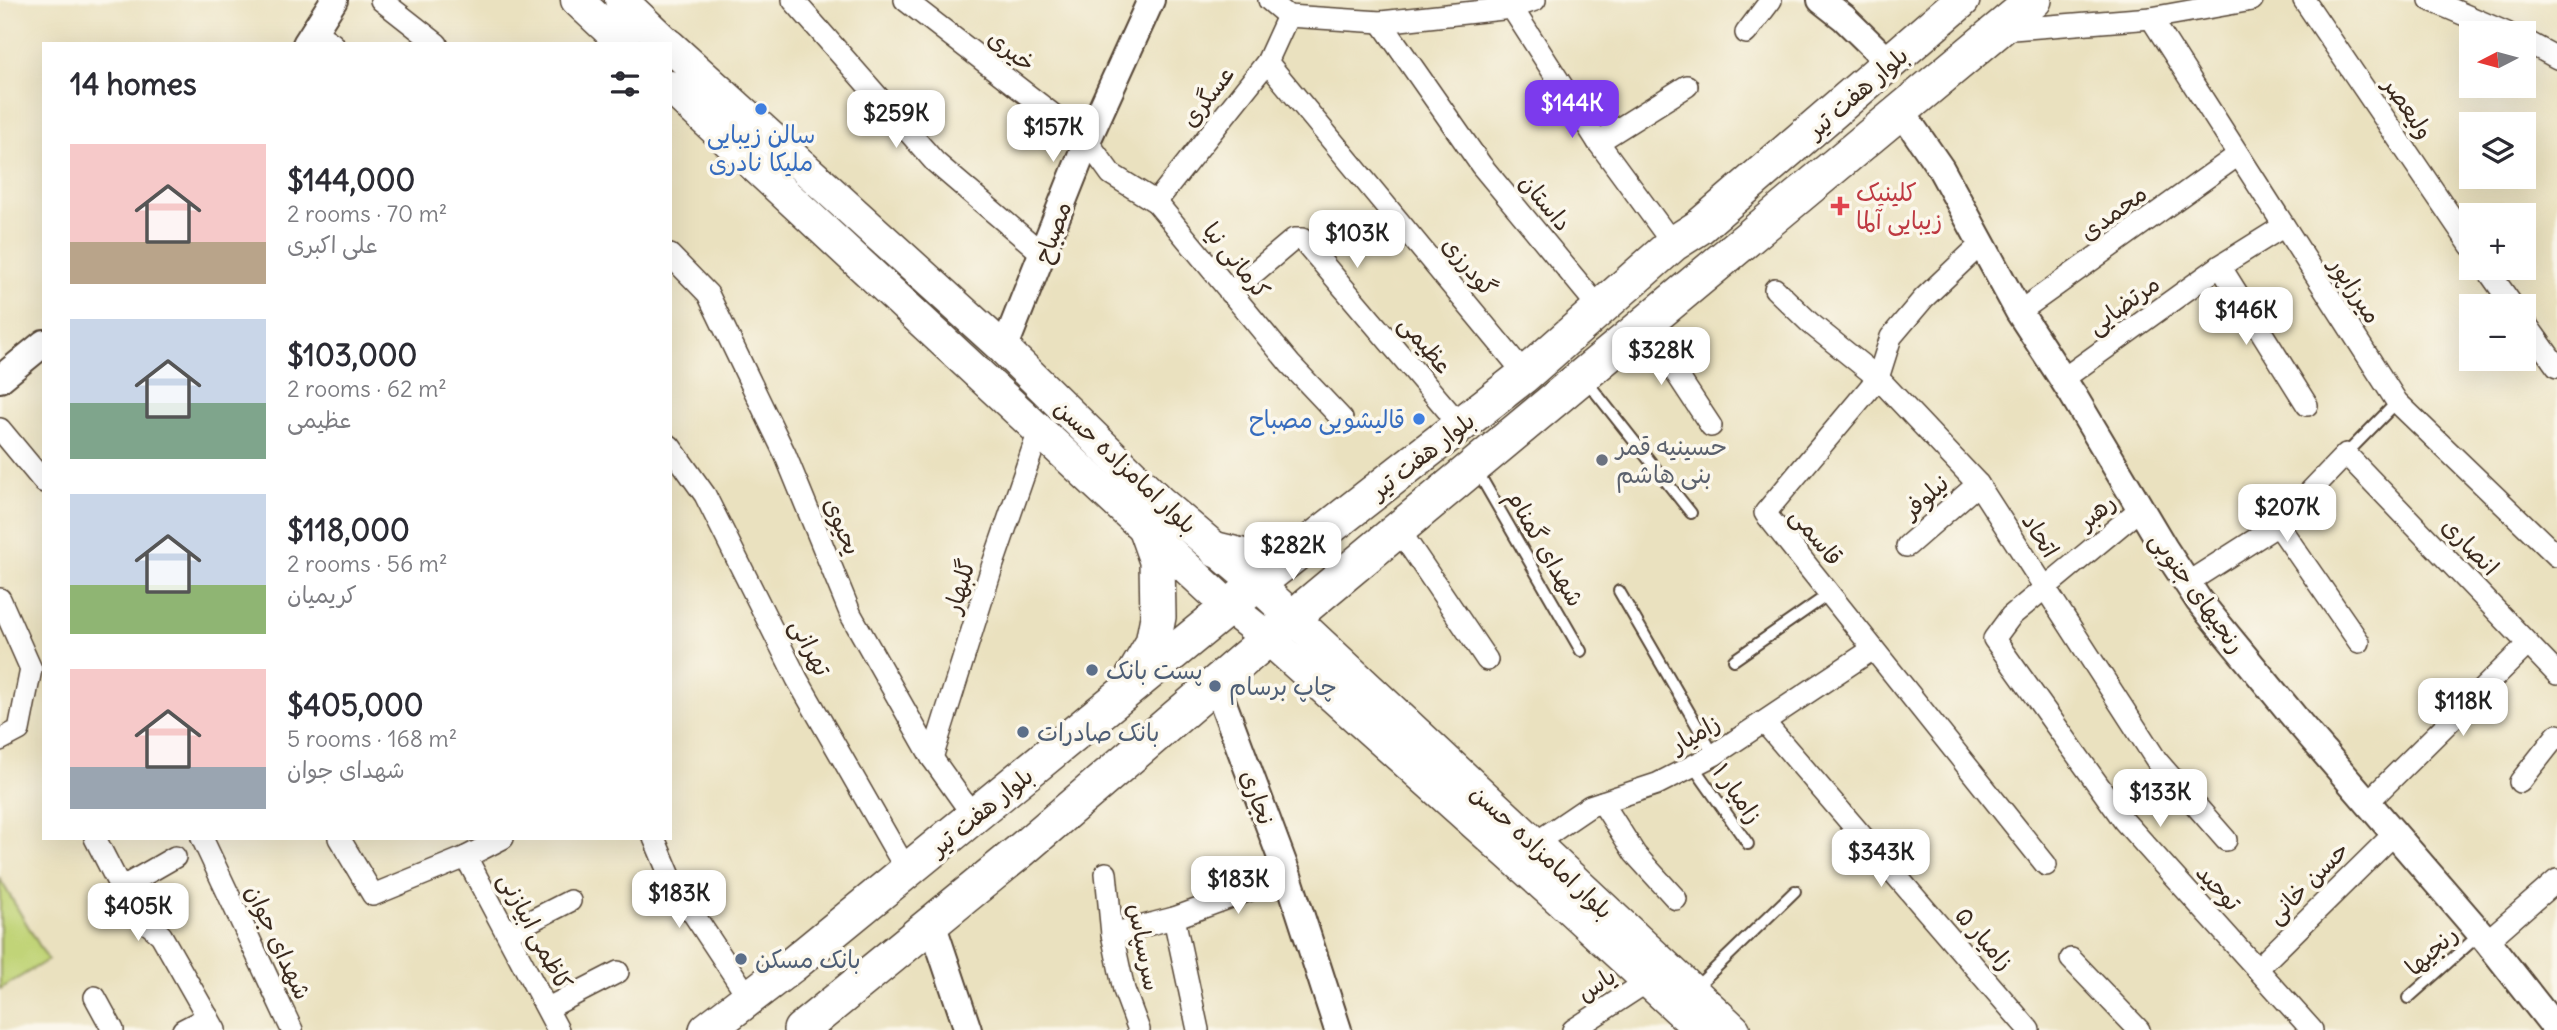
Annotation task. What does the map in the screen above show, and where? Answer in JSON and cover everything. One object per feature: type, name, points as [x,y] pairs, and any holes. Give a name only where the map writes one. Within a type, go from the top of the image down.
[{"type":"main road","points":[[577,0],[622,42]]},
{"type":"main road","name":"بلوار امامزاده حسن","points":[[621,0],[666,42]]},
{"type":"main road","name":"بلوار هفت تیر","points":[[707,1030],[907,872],[1257,584],[1525,374],[1962,0]]},
{"type":"main road","name":"بلوار هفت تیر","points":[[813,1026],[1281,628],[2034,0]]},
{"type":"main road","name":"بلوار امامزاده حسن","points":[[672,48],[1004,349],[1159,501],[1257,584],[1281,628],[1701,1030]]},
{"type":"main road","name":"بلوار امامزاده حسن","points":[[672,89],[1230,608],[1281,628],[1534,844],[1734,1030]]},
{"type":"main road","points":[[1767,169],[1762,198],[1773,203],[1793,202]]},
{"type":"main road","points":[[1686,236],[1717,224],[1727,227],[1728,242],[1723,260]]},
{"type":"main road","points":[[1117,700],[1153,643],[1158,617],[1157,561],[1146,530]]},
{"type":"main road","points":[[1217,550],[1254,559],[1302,549]]},
{"type":"street","points":[[318,40],[334,0]]},
{"type":"street","points":[[381,0],[434,42]]},
{"type":"street","points":[[793,0],[935,162],[1044,255]]},
{"type":"street","name":"خیری","points":[[905,0],[1087,141]]},
{"type":"street","name":"مصباح","points":[[1004,349],[1044,255],[1087,141],[1151,0]]},
{"type":"street","points":[[1269,0],[1288,16],[1381,22],[1512,8],[1535,0]]},
{"type":"street","points":[[1746,33],[1771,0]]},
{"type":"street","points":[[1821,0],[1844,18],[1890,63]]},
{"type":"street","points":[[1998,30],[2151,18],[2252,0]]},
{"type":"street","name":"ولیعصر","points":[[2304,0],[2459,228]]},
{"type":"street","points":[[2430,0],[2479,21]]},
{"type":"street","points":[[1512,8],[1598,142],[1686,236]]},
{"type":"street","name":"عسگری","points":[[1156,202],[1267,62],[1288,16]]},
{"type":"street","name":"میرزاپور","points":[[2151,18],[2397,402],[2557,556]]},
{"type":"street","name":"داستان","points":[[1381,22],[1481,165],[1601,310]]},
{"type":"street","points":[[2536,47],[2557,58]]},
{"type":"street","name":"گودرزی","points":[[1267,62],[1525,374]]},
{"type":"street","points":[[1598,142],[1687,86]]},
{"type":"street","name":"رنجیهای جنوبی","points":[[1901,111],[1941,169],[2019,312],[2199,601],[2484,937],[2557,1030]]},
{"type":"street","name":"کرمانی نیا","points":[[1087,141],[1111,174],[1156,202],[1290,364],[1342,419]]},
{"type":"street","name":"محمدی","points":[[2019,312],[2238,155]]},
{"type":"street","name":"مرتضایی","points":[[2063,379],[2220,266],[2284,226]]},
{"type":"street","name":"عظیمی","points":[[1230,293],[1294,239],[1302,239],[1460,425]]},
{"type":"street","name":"قاسمی","points":[[1981,244],[1924,298],[1891,337],[1878,378],[1765,513],[2046,865]]},
{"type":"street","name":"یحیوی","points":[[672,257],[708,294],[785,454],[851,615],[933,758],[974,817]]},
{"type":"street","points":[[2220,266],[2307,405]]},
{"type":"street","name":"اتحاد","points":[[1775,289],[1811,323],[1878,378],[1978,484],[2157,761],[2226,840]]},
{"type":"street","points":[[1645,326],[1712,426]]},
{"type":"street","points":[[2536,338],[2557,367]]},
{"type":"street","points":[[0,379],[42,345]]},
{"type":"street","points":[[0,429],[42,480]]},
{"type":"street","name":"گلبهار","points":[[933,758],[993,564],[1039,431]]},
{"type":"street","name":"تهرانی","points":[[672,449],[705,495],[797,679],[907,872]]},
{"type":"street","points":[[2187,583],[2278,525],[2346,454]]},
{"type":"street","name":"انصاری","points":[[2346,454],[2557,674]]},
{"type":"street","name":"نیلوفر","points":[[1907,547],[1978,484]]},
{"type":"street","name":"رهبر","points":[[1994,639],[2011,616],[2140,509]]},
{"type":"street","points":[[2278,525],[2359,642]]},
{"type":"street","points":[[1399,530],[1487,660]]},
{"type":"street","points":[[0,599],[31,669],[19,730],[0,740]]},
{"type":"street","name":"توحید","points":[[1994,639],[2124,821],[2312,1030]]},
{"type":"street","points":[[2368,802],[2528,644]]},
{"type":"street","name":"زامیار","points":[[1534,844],[1590,806],[1657,784],[1714,755],[1873,649]]},
{"type":"street","name":"نجاری","points":[[1216,684],[1288,876],[1338,1030]]},
{"type":"street","name":"زامیار ۵","points":[[1764,722],[2029,1030]]},
{"type":"street","points":[[2520,782],[2557,735]]},
{"type":"street","points":[[1602,802],[1635,854],[1676,898]]},
{"type":"street","name":"حسن خانی","points":[[2257,969],[2395,833]]},
{"type":"street","points":[[96,840],[132,910],[161,934],[211,1023],[183,1030]]},
{"type":"street","name":"شهدای جوان","points":[[203,840],[292,1030]]},
{"type":"street","name":"کاظمی ابیازنی","points":[[340,840],[373,895],[466,857],[558,1030]]},
{"type":"street","points":[[466,857],[499,840]]},
{"type":"street","points":[[655,840],[673,883],[749,998]]},
{"type":"street","points":[[121,888],[175,857]]},
{"type":"street","name":"سرسپاس","points":[[1106,873],[1112,934],[1124,990],[1139,1030]]},
{"type":"street","points":[[1112,934],[1174,918],[1288,876]]},
{"type":"street","points":[[2484,937],[2557,880]]},
{"type":"street","points":[[507,933],[570,901]]},
{"type":"street","points":[[1174,918],[1198,1030]]},
{"type":"street","points":[[932,923],[968,1030]]},
{"type":"street","points":[[2071,959],[2139,1030]]},
{"type":"street","points":[[548,1008],[618,972]]},
{"type":"street","name":"یاس","points":[[1573,1030],[1648,981]]},
{"type":"street","points":[[95,997],[113,1030]]},
{"type":"lane","points":[[1584,376],[1691,513]]},
{"type":"lane","points":[[2346,454],[2397,402]]},
{"type":"lane","name":"شهدای گمنام","points":[[1474,467],[1581,651]]},
{"type":"lane","points":[[1619,591],[1714,755]]},
{"type":"lane","points":[[1734,660],[1829,594]]},
{"type":"lane","name":"زامیار ۱","points":[[1693,766],[1748,844]]},
{"type":"lane","points":[[1692,991],[1795,891]]},
{"type":"lane","name":"رنجیها","points":[[2409,998],[2484,937]]},
{"type":"green space","points":[[0,879],[48,960],[0,989]]},
{"type":"place","name":"سالن زیبایی ملیکا نادری","points":[[761,109]]},
{"type":"place","name":"کلینیک زیبایی آلما","points":[[1840,206]]},
{"type":"place","name":"قالیشویی مصباح","points":[[1419,419]]},
{"type":"place","name":"حسینیه قمر بنی هاشم","points":[[1602,460]]},
{"type":"place","name":"پست بانک","points":[[1092,670]]},
{"type":"place","name":"چاپ برسام","points":[[1215,686]]},
{"type":"place","name":"بانک صادرات","points":[[1023,732]]},
{"type":"place","name":"بانک مسکن","points":[[741,959]]}]
